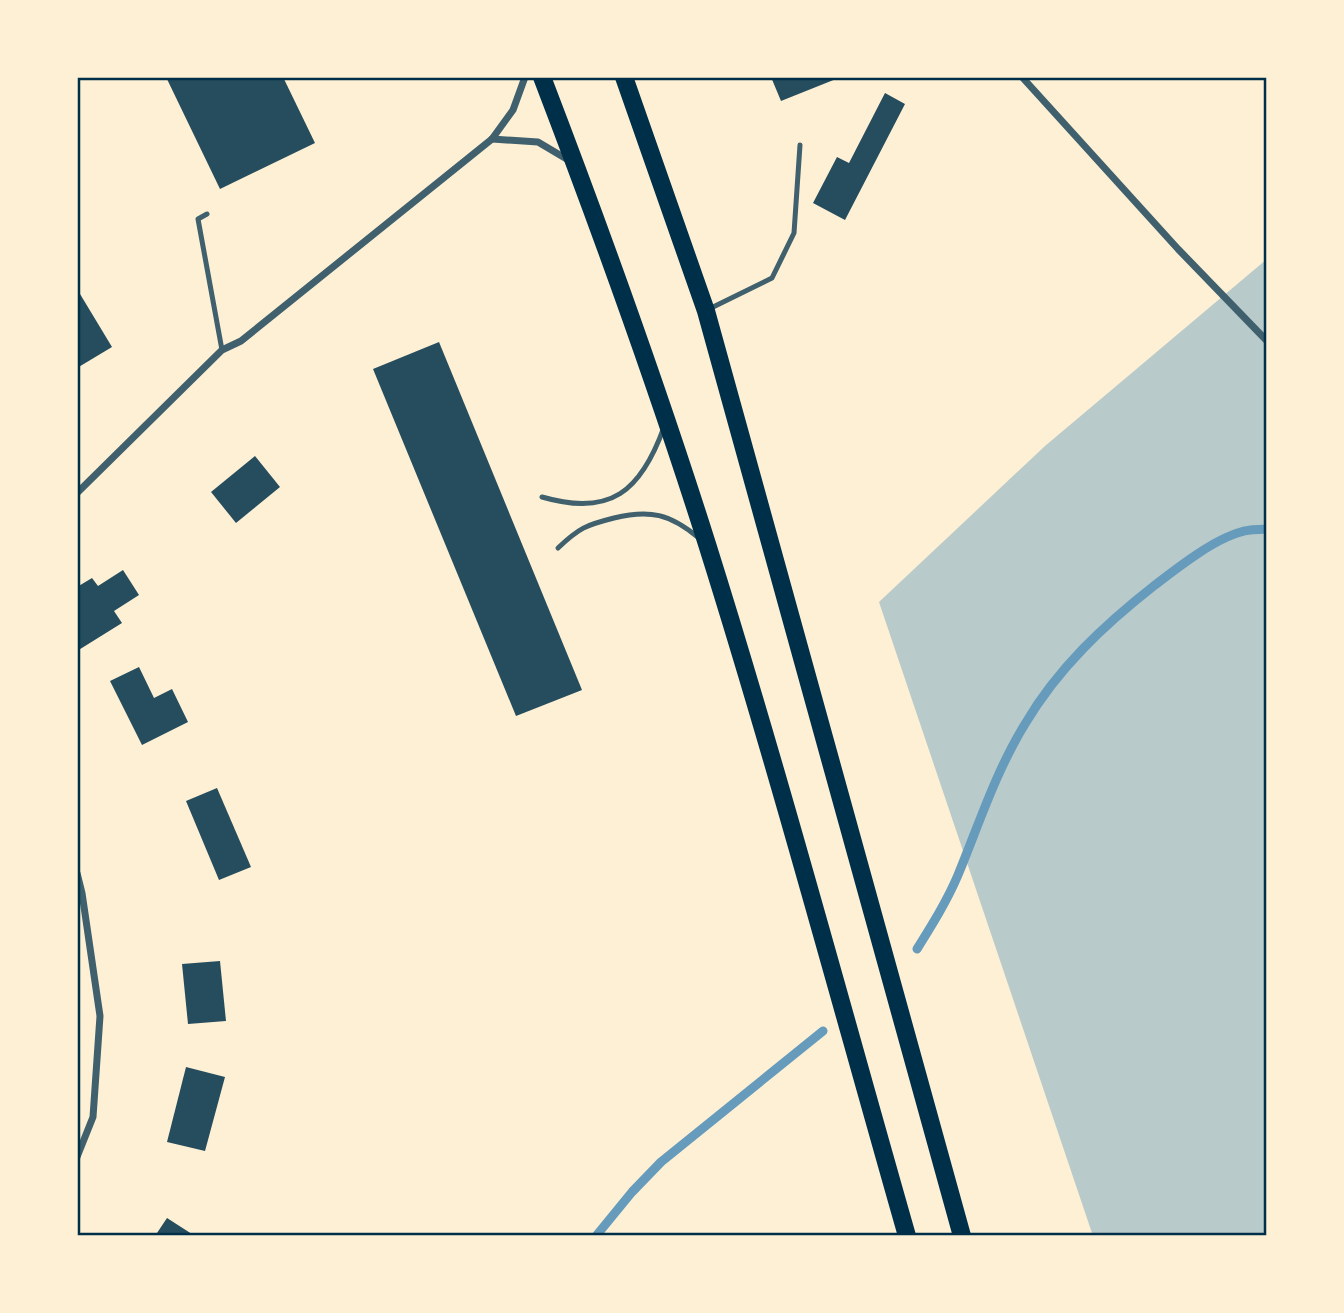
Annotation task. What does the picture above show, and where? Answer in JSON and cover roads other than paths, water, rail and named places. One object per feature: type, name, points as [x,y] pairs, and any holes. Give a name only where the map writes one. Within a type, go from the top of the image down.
[{"type":"main road","points":[[542,77],[666,421],[707,545],[826,946],[906,1236]]},
{"type":"main road","points":[[624,77],[706,311],[962,1236]]},
{"type":"street","points":[[77,493],[222,350],[241,341],[492,139],[513,110],[525,77]]},
{"type":"street","points":[[1022,77],[1178,249],[1267,341]]},
{"type":"street","points":[[492,139],[538,142],[576,166]]},
{"type":"street","points":[[77,873],[100,1016],[93,1117],[77,1157]]},
{"type":"lane","points":[[706,311],[772,278],[794,233],[800,145]]},
{"type":"lane","points":[[207,214],[198,219],[222,350]]},
{"type":"lane","points":[[542,498],[577,505],[597,503],[628,489],[646,469],[666,421]]},
{"type":"lane","points":[[558,548],[585,525],[632,513],[648,512],[678,522],[707,545]]},
{"type":"waterway","points":[[917,949],[954,885],[1015,742],[1052,684],[1083,649],[1118,616],[1196,555],[1230,536],[1247,530],[1267,529]]},
{"type":"waterway","points":[[596,1236],[661,1162],[823,1031]]}]
